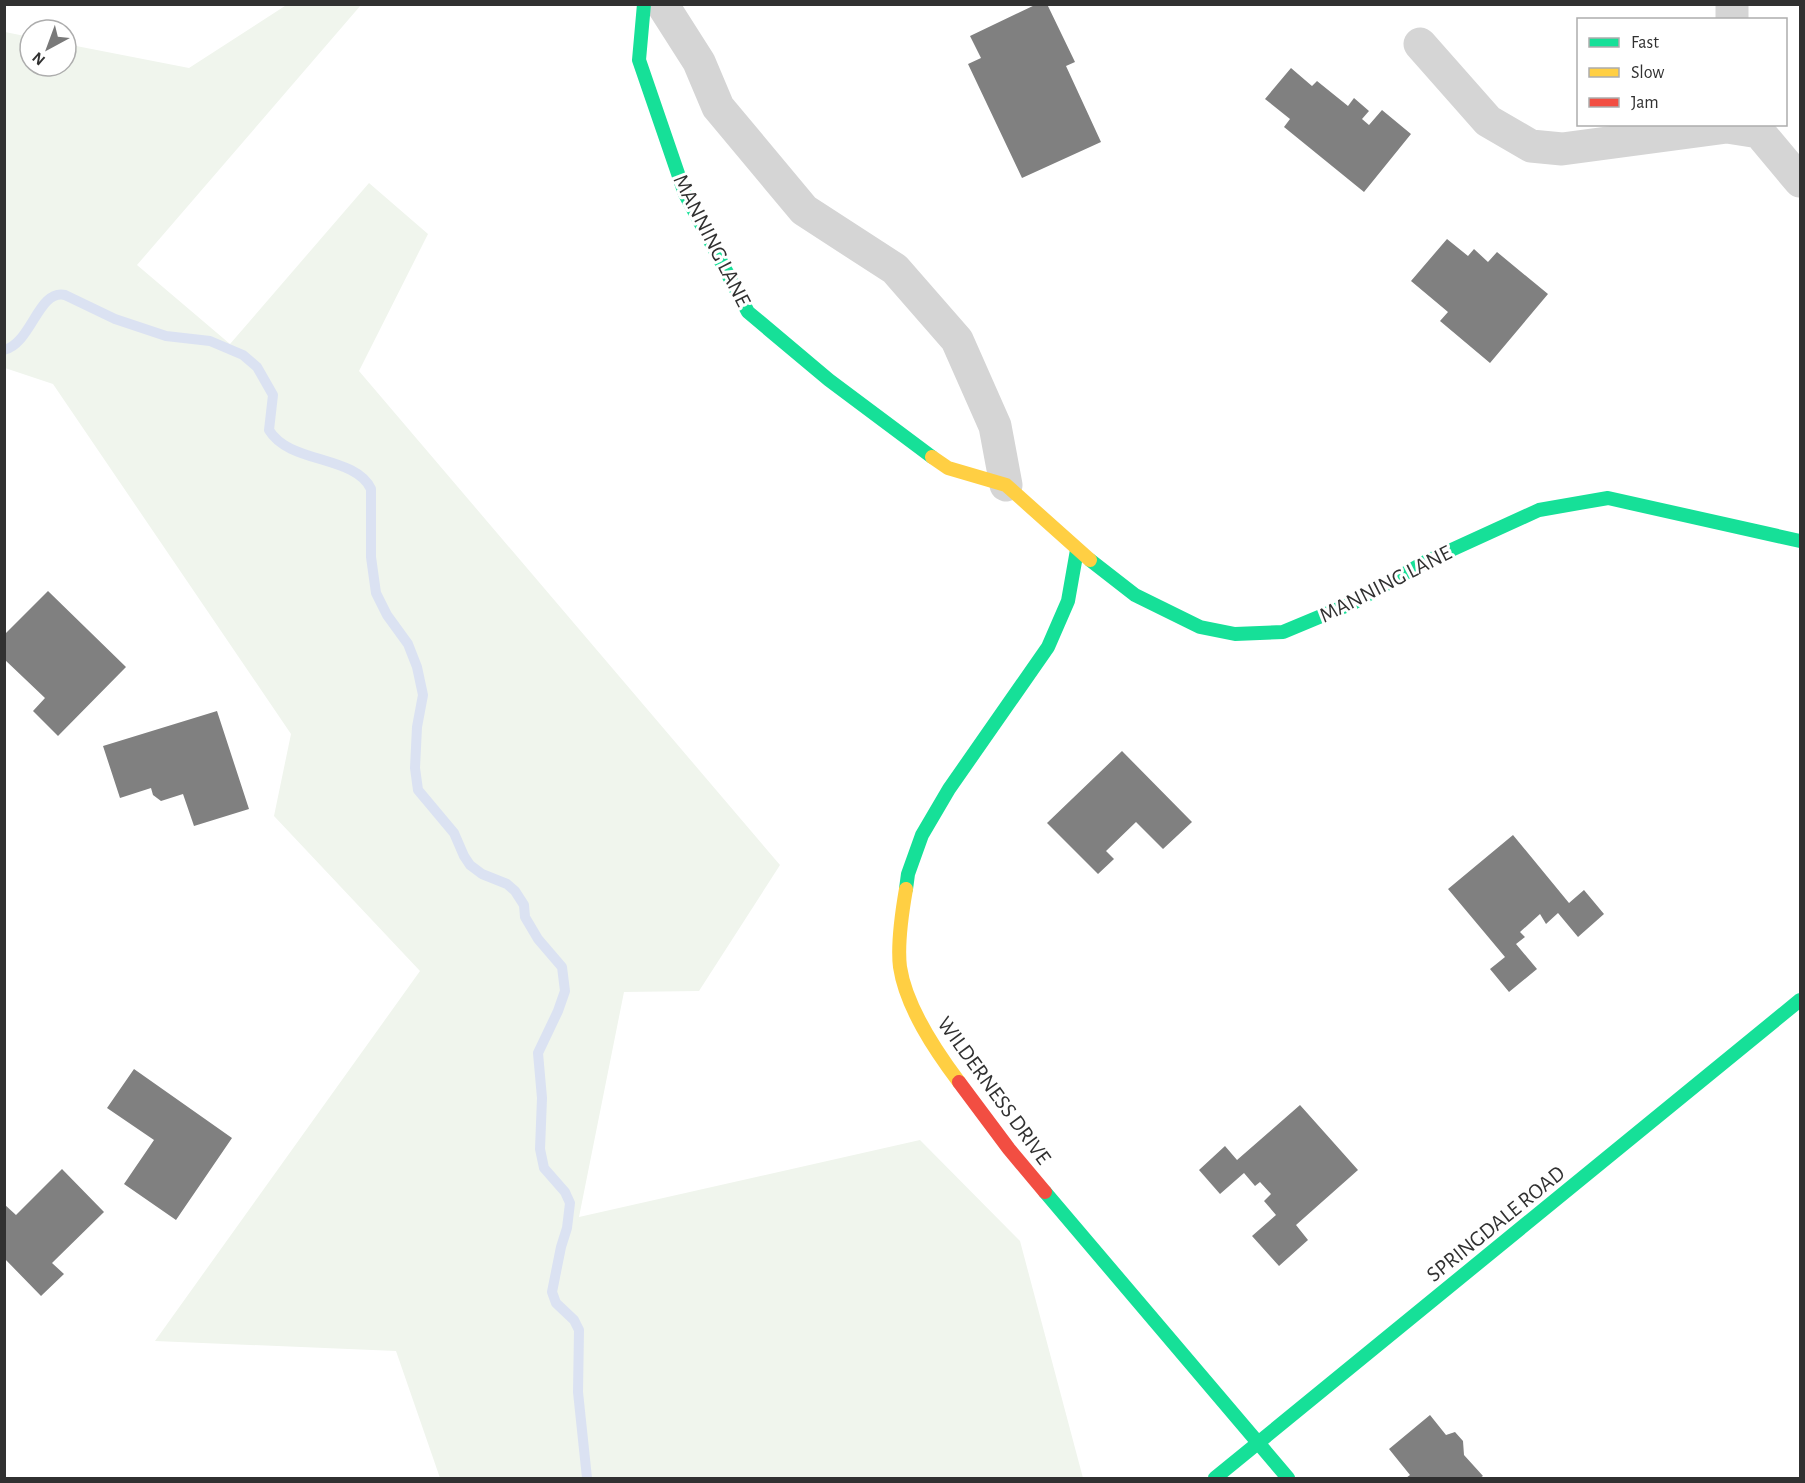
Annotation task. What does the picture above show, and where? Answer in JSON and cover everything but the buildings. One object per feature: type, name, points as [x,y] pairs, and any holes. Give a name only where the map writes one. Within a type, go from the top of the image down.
[{"type":"street","name":"MANNING LANE","points":[[644,4],[639,60],[643,72],[685,194],[748,312],[829,380],[948,468],[1006,486],[1077,550],[1135,595],[1200,627],[1234,634],[1283,632],[1355,602],[1425,562],[1539,510],[1608,498],[1800,538]]},
{"type":"street","points":[[662,4],[699,62],[718,107],[804,210],[895,269],[957,340],[995,426],[1006,486]]},
{"type":"street","points":[[1420,44],[1488,121],[1531,146],[1562,149],[1720,126]]},
{"type":"street","points":[[1732,126],[1759,132],[1800,181]]},
{"type":"street","name":"WILDERNESS DRIVE","points":[[1077,550],[1068,600],[1048,647],[949,789],[922,835],[908,874],[901,922],[900,967],[915,1015],[953,1074],[1009,1149],[1287,1479]]},
{"type":"street","name":"SPRINGDALE ROAD","points":[[1215,1479],[1800,1000]]},
{"type":"shaded area","points":[[288,4],[361,5],[137,265],[230,344],[369,183],[428,234],[359,371],[780,865],[699,991],[624,992],[579,1217],[920,1140],[1020,1241],[1083,1478],[440,1478],[396,1351],[155,1341],[420,971],[274,816],[291,734],[53,384],[5,368],[5,32],[18,35],[18,78],[78,78],[78,46],[189,68]]},
{"type":"waterway","points":[[4,350],[22,338],[41,308],[56,295],[65,295],[115,319],[166,336],[210,341],[243,355],[257,367],[273,395],[269,430],[278,441],[306,455],[351,470],[363,478],[371,489],[371,557],[376,593],[387,615],[408,644],[417,667],[423,695],[417,727],[415,768],[418,790],[454,833],[470,865],[482,874],[507,884],[515,891],[524,905],[525,917],[538,939],[562,967],[565,991],[538,1053],[542,1098],[540,1149],[544,1168],[565,1192],[570,1203],[567,1228],[552,1292],[556,1303],[574,1320],[579,1330],[578,1392],[587,1478]]},
{"type":"traffic: fast","points":[[644,4],[639,60],[685,194],[748,312],[829,380],[932,457]]},
{"type":"traffic: fast","points":[[1090,560],[1135,595],[1200,627],[1235,634],[1283,632],[1355,602],[1425,562],[1539,510],[1608,498],[1800,541]]},
{"type":"traffic: fast","points":[[906,889],[908,874],[922,835],[949,789],[1048,647],[1068,601],[1077,550]]},
{"type":"traffic: fast","points":[[1215,1478],[1800,1000]]},
{"type":"traffic: fast","points":[[1045,1192],[1288,1478]]},
{"type":"traffic: slow","points":[[932,457],[948,468],[1006,485],[1090,560]]},
{"type":"traffic: slow","points":[[906,889],[899,948],[903,982],[915,1013],[940,1056],[959,1082]]},
{"type":"traffic: jam","points":[[959,1082],[1009,1149],[1045,1192]]}]
